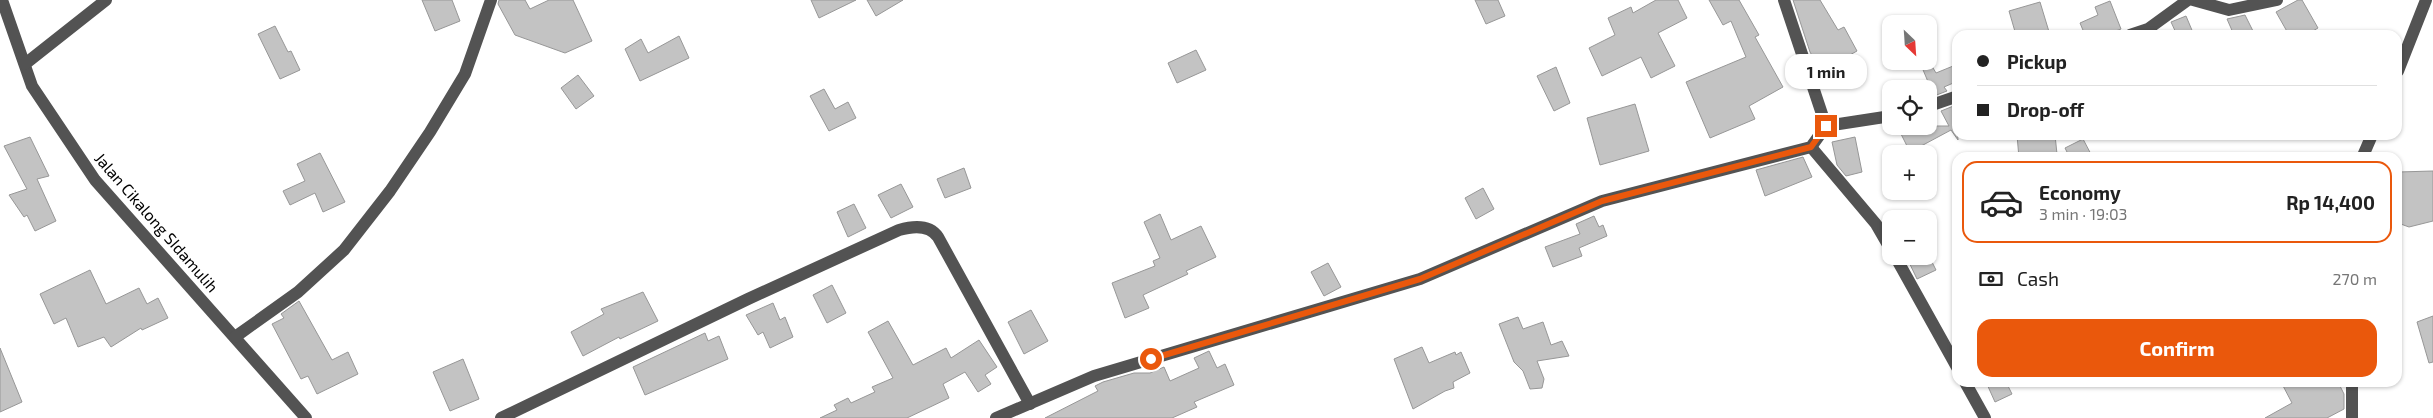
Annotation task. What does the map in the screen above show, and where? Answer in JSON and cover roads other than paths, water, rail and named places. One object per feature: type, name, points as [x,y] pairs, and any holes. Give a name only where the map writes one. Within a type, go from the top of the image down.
[{"type":"street","name":"Jalan Cikalong SIdamulih","points":[[2,0],[32,86],[95,180],[306,418]]},
{"type":"street","points":[[25,64],[106,0]]},
{"type":"street","points":[[235,337],[298,292],[344,250],[390,191],[430,132],[465,74],[491,0]]},
{"type":"street","points":[[1784,0],[1826,126]]},
{"type":"street","points":[[2145,30],[2188,0]]},
{"type":"street","points":[[2193,0],[2227,5],[2277,0]]},
{"type":"street","points":[[2402,61],[2426,0]]},
{"type":"street","points":[[1937,103],[1952,98]]},
{"type":"street","points":[[996,418],[1094,376],[1420,279],[1602,201],[1811,147],[1826,126],[1882,117]]},
{"type":"street","points":[[2365,152],[2370,140]]},
{"type":"street","points":[[1811,147],[1876,224],[1882,234]]},
{"type":"street","points":[[501,418],[908,227],[918,227],[932,231],[938,237],[1030,404]]},
{"type":"street","points":[[1899,265],[1952,358]]},
{"type":"street","points":[[1968,387],[1985,418]]},
{"type":"street","points":[[2352,387],[2352,418]]}]
